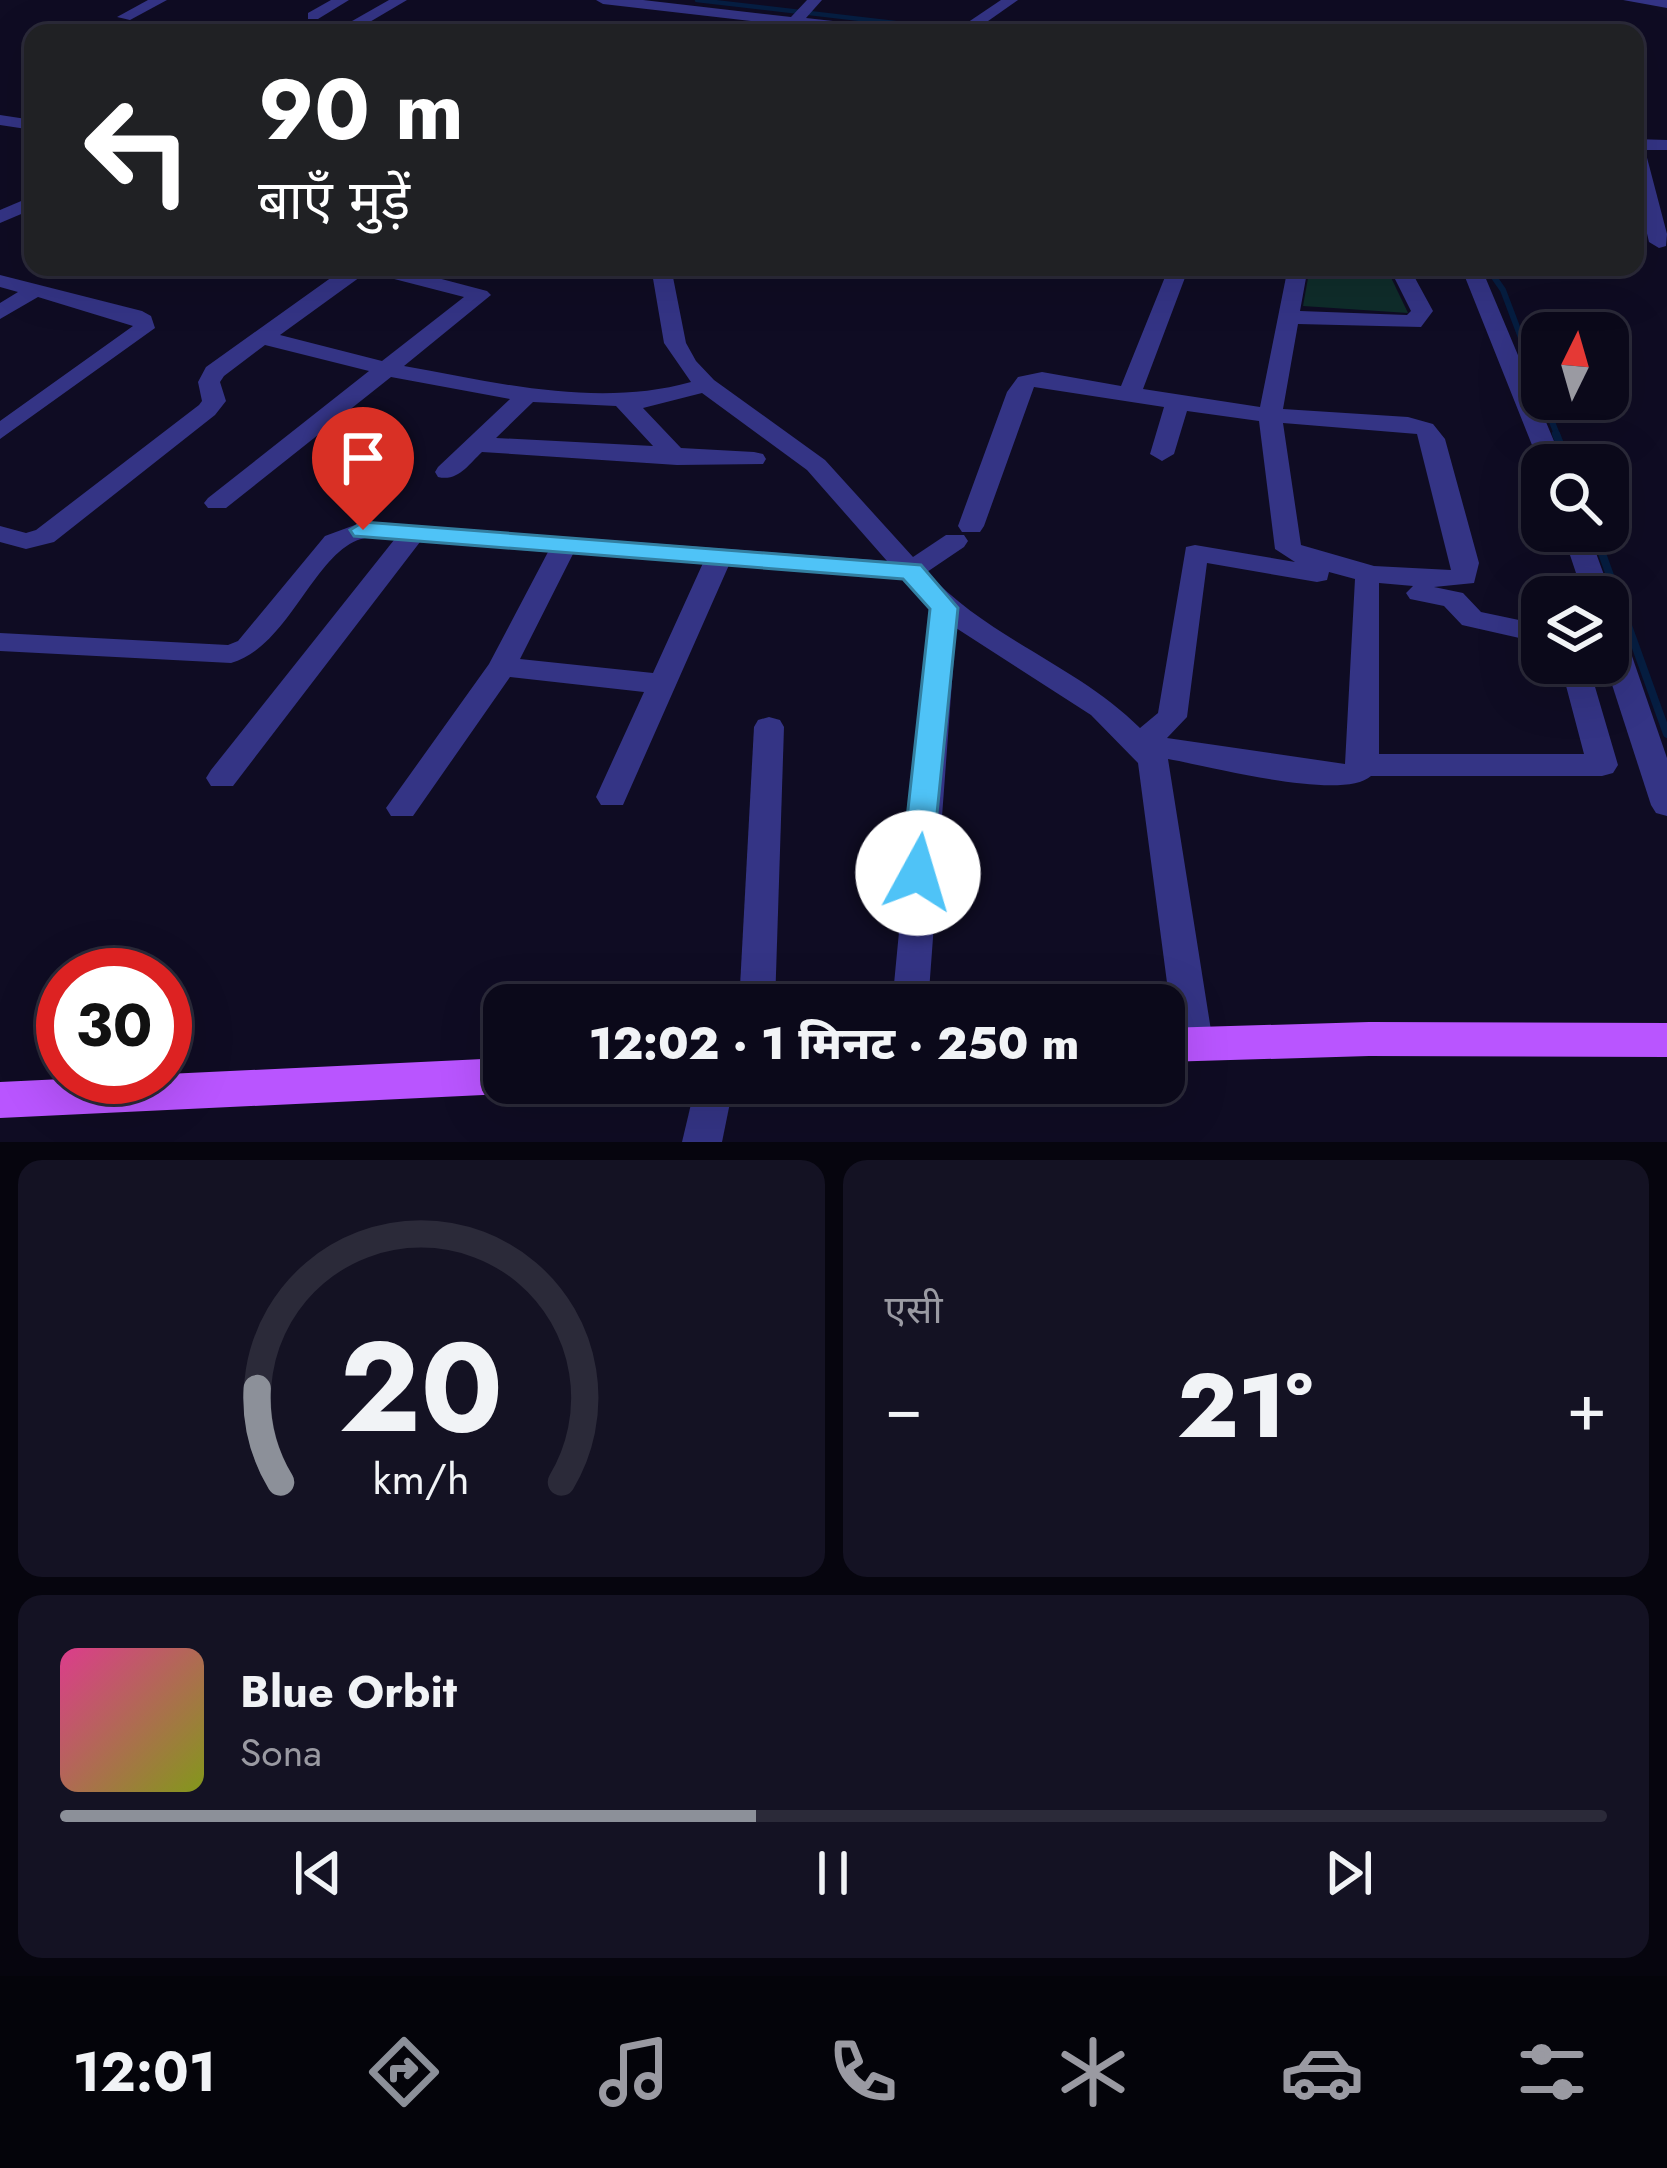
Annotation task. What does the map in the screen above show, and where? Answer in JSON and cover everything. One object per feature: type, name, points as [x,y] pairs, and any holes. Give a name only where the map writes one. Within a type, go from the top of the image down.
[{"type":"main road","points":[[1185,1044],[1667,1040]]},
{"type":"main road","points":[[0,1100],[483,1077]]},
{"type":"street","points":[[125,17],[160,0]]},
{"type":"street","points":[[313,16],[342,0]]},
{"type":"street","points":[[356,24],[400,0]]},
{"type":"street","points":[[603,0],[803,12],[856,24]]},
{"type":"street","points":[[974,24],[1011,0]]},
{"type":"street","points":[[1630,0],[1667,4]]},
{"type":"street","points":[[1644,176],[1663,242]]},
{"type":"street","points":[[0,534],[26,541],[56,529],[207,410],[214,401],[209,382],[214,372],[347,276]]},
{"type":"street","points":[[217,503],[480,295],[407,276]]},
{"type":"street","points":[[663,276],[675,343],[706,386],[816,465],[944,608],[1102,708],[1153,760],[1161,789],[1175,984]]},
{"type":"street","points":[[1130,393],[1176,276]]},
{"type":"street","points":[[0,642],[231,654],[248,647],[345,535],[363,530],[911,571],[963,533],[1026,382],[1042,379],[1270,415],[1425,429],[1433,439],[1466,563],[1464,577],[1418,579],[1312,559],[1288,549],[1270,415],[1296,276]]},
{"type":"street","points":[[1289,317],[1413,322],[1422,311],[1404,276]]},
{"type":"street","points":[[1475,276],[1543,444]]},
{"type":"street","points":[[0,281],[143,321],[143,328],[0,432]]},
{"type":"street","points":[[0,313],[35,290]]},
{"type":"street","points":[[269,331],[269,339],[280,344],[390,370],[527,394],[624,401],[668,397],[706,386]]},
{"type":"street","points":[[447,472],[527,394]]},
{"type":"street","points":[[624,401],[677,458]]},
{"type":"street","points":[[1162,454],[1178,401]]},
{"type":"street","points":[[477,444],[754,459]]},
{"type":"street","points":[[222,778],[412,533]]},
{"type":"street","points":[[402,808],[502,667],[563,548]]},
{"type":"street","points":[[1140,744],[1172,717],[1195,553],[1454,598],[1472,620],[1521,630]]},
{"type":"street","points":[[612,797],[718,559]]},
{"type":"street","points":[[1140,744],[1334,776],[1354,774],[1363,765],[1366,583]]},
{"type":"street","points":[[912,984],[944,608]]},
{"type":"street","points":[[502,667],[664,684]]},
{"type":"street","points":[[1363,765],[1602,765],[1580,684]]},
{"type":"street","points":[[1626,684],[1667,805]]},
{"type":"street","points":[[758,984],[769,728]]},
{"type":"street","points":[[702,1142],[710,1104]]},
{"type":"green space","points":[[1308,276],[1390,276],[1408,313],[1303,306]]},
{"type":"waterway","points":[[697,0],[903,24]]},
{"type":"waterway","points":[[1493,276],[1521,338]]},
{"type":"waterway","points":[[1551,420],[1558,437]]},
{"type":"waterway","points":[[1556,434],[1560,444]]},
{"type":"waterway","points":[[1602,552],[1667,734]]},
{"type":"route","points":[[363,530],[911,571],[944,608],[918,873]]}]
